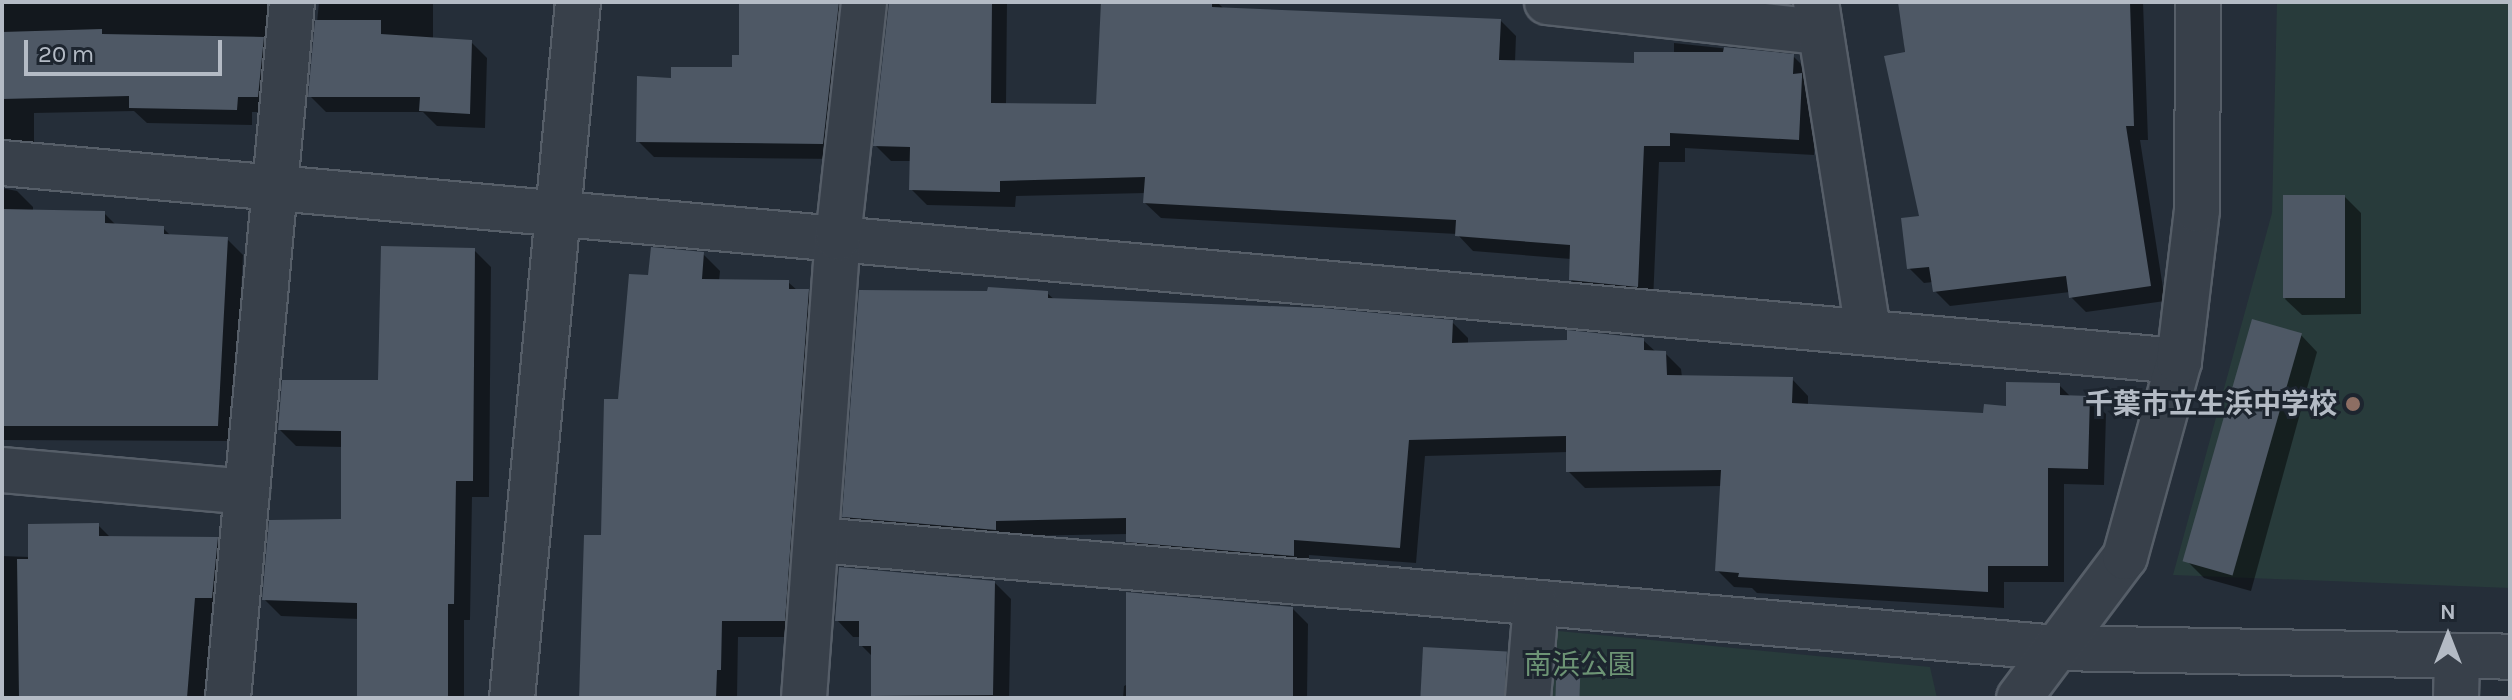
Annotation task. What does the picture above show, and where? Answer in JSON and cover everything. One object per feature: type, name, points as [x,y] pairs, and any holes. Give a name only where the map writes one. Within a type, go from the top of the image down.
[{"type":"street","points":[[228,698],[292,2]]},
{"type":"street","points":[[512,698],[578,2]]},
{"type":"street","points":[[804,698],[838,238],[864,2]]},
{"type":"street","points":[[1547,2],[1818,17],[1868,332]]},
{"type":"street","points":[[2019,698],[2125,557],[2179,361],[2197,210],[2198,2]]},
{"type":"street","points":[[2,163],[2179,361]]},
{"type":"street","points":[[2,470],[247,492]]},
{"type":"street","points":[[818,540],[1536,605],[2457,677],[2510,657]]},
{"type":"street","points":[[1528,698],[1536,605]]},
{"type":"green space","name":"千葉市立生浜中学校","points":[[2277,2],[2510,2],[2510,588],[2173,575],[2272,213]]},
{"type":"green space","name":"南浜公園","points":[[1548,630],[1930,667],[1937,698],[1541,698]]},
{"type":"building","points":[[739,2],[839,2],[823,144],[636,142],[637,76],[671,78],[671,67],[732,67],[732,55],[739,55]]},
{"type":"building","points":[[889,2],[992,2],[991,103],[1096,104],[1101,2],[1212,2],[1212,7],[1501,19],[1499,60],[1634,63],[1634,52],[1723,52],[1724,47],[1794,54],[1793,74],[1802,73],[1799,140],[1670,133],[1670,146],[1644,146],[1638,287],[1569,280],[1570,245],[1455,236],[1456,220],[1143,203],[1145,177],[1000,181],[1000,192],[909,190],[910,147],[873,146]]},
{"type":"building","points":[[1898,2],[2130,2],[2134,126],[2126,126],[2151,286],[2069,298],[2066,276],[1933,292],[1929,267],[1907,269],[1901,218],[1919,216],[1884,56],[1905,52]]},
{"type":"building","points":[[315,20],[381,20],[381,34],[472,40],[470,114],[419,111],[420,97],[308,97]]},
{"type":"building","points":[[102,29],[102,34],[264,37],[258,97],[238,97],[237,110],[129,108],[129,96],[2,99],[2,32]]},
{"type":"building","points":[[2283,195],[2345,195],[2345,298],[2283,298]]},
{"type":"building","points":[[2,209],[105,211],[105,223],[164,226],[164,234],[228,237],[218,426],[2,426]]},
{"type":"building","points":[[381,246],[475,248],[473,481],[456,481],[454,604],[448,604],[448,698],[357,698],[357,603],[262,600],[269,520],[341,519],[341,431],[278,430],[282,380],[378,380]]},
{"type":"building","points":[[651,247],[704,252],[702,279],[789,280],[789,289],[809,289],[785,621],[722,621],[721,670],[717,670],[716,698],[579,698],[584,535],[601,535],[604,399],[618,399],[629,274],[648,275]]},
{"type":"building","points":[[988,287],[1048,291],[1048,298],[1322,308],[1453,320],[1452,343],[1567,340],[1567,330],[1644,338],[1644,350],[1666,351],[1667,375],[1793,377],[1792,403],[1983,413],[1984,404],[2006,406],[2006,382],[2060,383],[2060,395],[2090,396],[2088,469],[2048,468],[2048,566],[1988,566],[1988,592],[1738,577],[1739,573],[1715,571],[1721,470],[1566,472],[1566,436],[1409,440],[1400,548],[1294,540],[1294,556],[1126,542],[1126,518],[996,521],[996,530],[842,517],[859,290],[987,291]]},
{"type":"building","points":[[2252,319],[2302,333],[2233,576],[2183,561]]},
{"type":"building","points":[[99,523],[99,536],[218,537],[212,598],[195,598],[187,698],[19,698],[17,559],[28,559],[28,524]]},
{"type":"building","points":[[839,567],[995,581],[993,695],[871,696],[871,646],[859,646],[859,621],[835,621]]},
{"type":"building","points":[[1126,592],[1293,607],[1293,698],[1126,698]]},
{"type":"building","points":[[1423,647],[1507,651],[1504,698],[1420,698]]},
{"type":"building","points":[[1557,653],[1581,654],[1579,698],[1555,698]]},
{"type":"place","name":"千葉市立生浜中学校","points":[[2353,404]]}]
